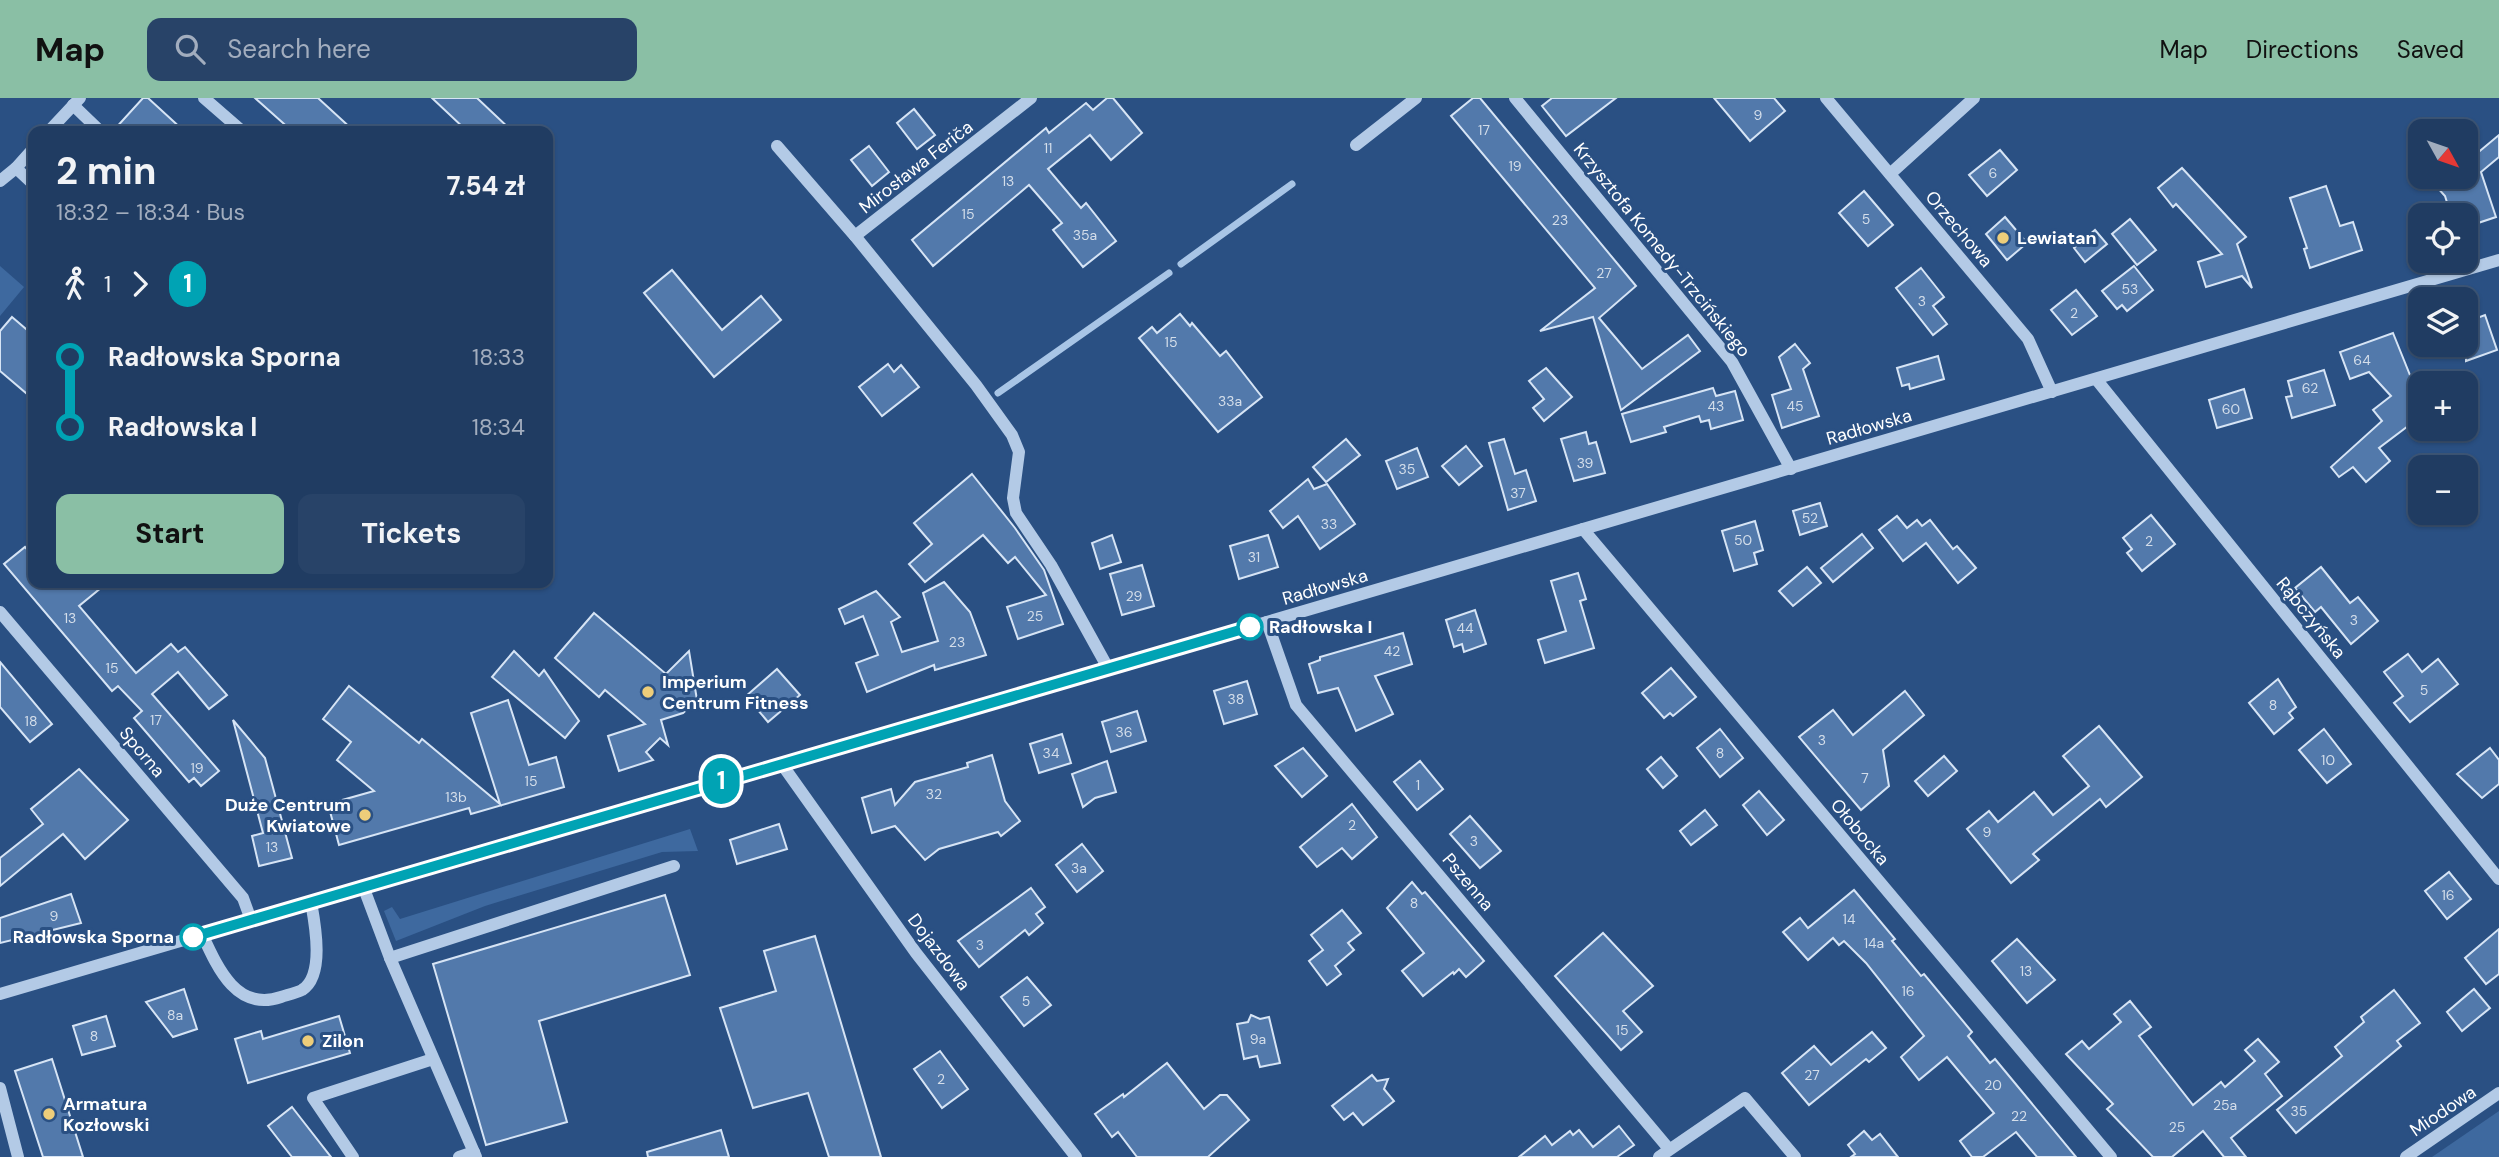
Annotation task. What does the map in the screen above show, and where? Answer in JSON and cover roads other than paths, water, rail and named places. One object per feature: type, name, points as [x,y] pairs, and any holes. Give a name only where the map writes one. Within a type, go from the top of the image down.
[{"type":"street","points":[[204,98],[236,126]]},
{"type":"street","name":"Mirosława Feriča","points":[[855,236],[1031,98]]},
{"type":"street","points":[[1356,145],[1416,98]]},
{"type":"street","name":"Krzysztofa Komedy-Trzcińskiego","points":[[1515,98],[1732,362],[1791,468]]},
{"type":"street","name":"Orzechowa","points":[[1826,98],[2028,339],[2052,392]]},
{"type":"street","points":[[1889,174],[1975,98]]},
{"type":"street","points":[[54,126],[77,102],[96,126]]},
{"type":"street","points":[[777,146],[855,236],[976,385],[1012,435],[1019,452],[1013,498],[1016,513],[1051,565],[1108,668]]},
{"type":"street","points":[[0,181],[28,155]]},
{"type":"street","points":[[16,168],[28,179]]},
{"type":"street","name":"Radłowska","points":[[0,994],[2499,260]]},
{"type":"street","name":"Rąbczyńska","points":[[2096,379],[2499,879]]},
{"type":"street","name":"Ołobocka","points":[[1583,529],[2110,1157]]},
{"type":"street","name":"Sporna","points":[[0,612],[243,898],[251,920]]},
{"type":"street","name":"Pszenna","points":[[1267,622],[1296,705],[1664,1153]]},
{"type":"street","name":"Dojazdowa","points":[[781,764],[916,953],[1076,1157]]},
{"type":"street","points":[[390,958],[674,866]]},
{"type":"street","points":[[363,886],[390,958],[475,1154],[459,1157]]},
{"type":"street","points":[[202,934],[220,969],[244,997],[265,1003],[301,990],[314,973],[317,934],[311,902]]},
{"type":"street","points":[[353,1157],[313,1098],[433,1059]]},
{"type":"street","points":[[0,1088],[18,1157]]},
{"type":"street","name":"Miodowa","points":[[2406,1157],[2499,1093]]},
{"type":"street","points":[[1664,1153],[1745,1098],[1795,1157]]},
{"type":"waterway","points":[[1181,264],[1292,184]]},
{"type":"waterway","points":[[998,393],[1169,273]]},
{"type":"place","name":"Lewiatan","points":[[2003,238]]},
{"type":"place","name":"Radłowska I","points":[[1250,627]]},
{"type":"place","name":"Imperium Centrum Fitness","points":[[648,692]]},
{"type":"place","name":"Duże Centrum Kwiatowe","points":[[365,815]]},
{"type":"place","name":"Radłowska Sporna","points":[[193,937]]},
{"type":"place","name":"Zilon","points":[[308,1041]]},
{"type":"place","name":"Armatura Kozłowski","points":[[49,1114]]}]
